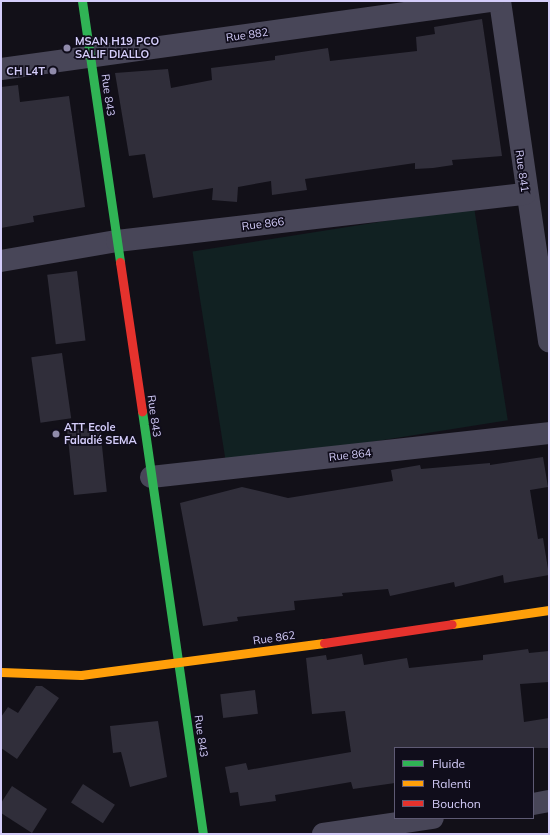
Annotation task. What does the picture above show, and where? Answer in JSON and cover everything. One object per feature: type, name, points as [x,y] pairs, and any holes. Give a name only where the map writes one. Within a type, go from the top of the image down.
[{"type":"street","name":"Rue 843","points":[[82,1],[203,834]]},
{"type":"street","name":"Rue 882","points":[[1,69],[493,1]]},
{"type":"street","name":"Rue 841","points":[[500,1],[526,194],[549,341]]},
{"type":"street","name":"Rue 866","points":[[1,260],[117,241],[526,194]]},
{"type":"street","name":"Rue 864","points":[[151,477],[549,433]]},
{"type":"street","name":"Rue 862","points":[[1,672],[81,675],[178,664],[549,610]]},
{"type":"street","points":[[534,804],[549,801]]},
{"type":"street","points":[[323,834],[426,819]]},
{"type":"shaded area","points":[[474,207],[508,420],[226,465],[193,252]]},
{"type":"building","points":[[482,19],[502,156],[452,160],[453,165],[433,168],[415,169],[415,163],[305,179],[307,190],[272,195],[271,181],[238,187],[237,202],[212,200],[213,188],[153,198],[145,154],[129,156],[115,73],[168,69],[171,88],[212,80],[211,68],[275,60],[275,56],[328,48],[330,61],[417,51],[416,37],[435,34],[434,27]]},
{"type":"building","points":[[18,85],[20,102],[69,96],[85,207],[33,216],[34,222],[1,228],[1,87]]},
{"type":"building","points":[[77,271],[86,340],[56,344],[47,275]]},
{"type":"building","points":[[62,353],[71,418],[40,423],[31,357]]},
{"type":"building","points":[[100,427],[107,492],[74,495],[67,430]]},
{"type":"building","points":[[543,457],[548,487],[530,490],[538,539],[543,538],[549,575],[504,583],[503,575],[455,587],[454,582],[390,596],[388,589],[342,593],[343,596],[294,601],[295,610],[237,617],[238,621],[203,626],[180,503],[242,487],[288,498],[393,481],[391,470],[420,465],[421,469],[490,463],[490,465]]},
{"type":"building","points":[[528,649],[529,653],[549,651],[549,682],[520,684],[524,722],[549,718],[549,748],[394,747],[394,783],[353,789],[351,782],[275,795],[276,801],[240,806],[238,792],[230,793],[225,767],[246,763],[248,770],[351,752],[345,711],[312,714],[306,658],[326,655],[327,660],[362,654],[364,665],[407,658],[409,668],[483,660],[483,655]]},
{"type":"building","points":[[36,686],[42,686],[59,698],[17,759],[1,748],[1,717],[8,707],[18,713]]},
{"type":"building","points":[[255,690],[258,714],[223,718],[220,694]]},
{"type":"building","points":[[158,721],[167,777],[130,787],[121,752],[113,753],[110,726]]},
{"type":"building","points":[[83,784],[115,805],[103,823],[71,802]]},
{"type":"building","points":[[12,786],[47,809],[32,833],[1,813],[1,803]]},
{"type":"traffic: fast","points":[[82,1],[120,262]]},
{"type":"traffic: fast","points":[[142,411],[203,834]]},
{"type":"traffic: slow","points":[[452,624],[549,610]]},
{"type":"traffic: slow","points":[[1,672],[81,675],[324,643]]},
{"type":"traffic: jam","points":[[120,262],[142,411]]},
{"type":"traffic: jam","points":[[324,643],[452,624]]},
{"type":"place","name":"MSAN H19 PCO SALIF DIALLO","points":[[67,48]]},
{"type":"place","name":"CH L4T","points":[[53,71]]},
{"type":"place","name":"ATT Ecole Faladié SEMA","points":[[56,434]]}]
